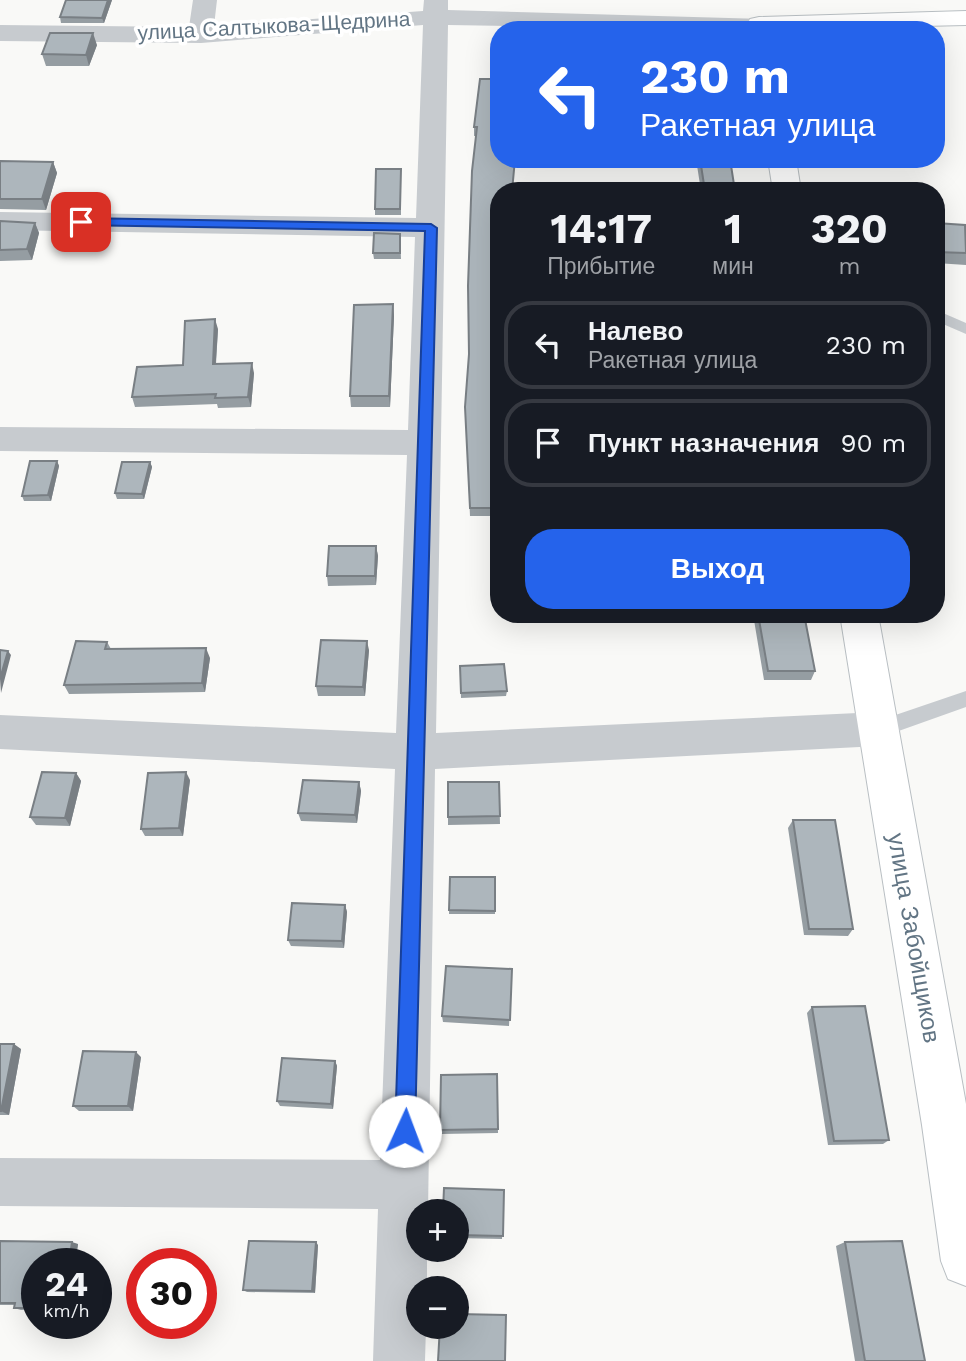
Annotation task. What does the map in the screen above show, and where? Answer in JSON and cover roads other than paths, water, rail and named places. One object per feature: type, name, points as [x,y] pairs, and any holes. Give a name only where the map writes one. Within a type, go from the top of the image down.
[{"type":"main road","points":[[750,0],[757,21]]},
{"type":"main road","points":[[897,21],[966,18]]},
{"type":"main road","name":"улица Забойщиков","points":[[861,623],[946,1125],[966,1261]]},
{"type":"street","points":[[201,35],[205,0]]},
{"type":"street","points":[[399,1361],[436,9]]},
{"type":"street","name":"улица Салтыкова-Щедрина","points":[[0,33],[201,35],[436,9],[651,21]]},
{"type":"street","points":[[0,221],[431,228]]},
{"type":"street","points":[[0,439],[424,443]]},
{"type":"street","points":[[0,733],[416,752],[879,729]]},
{"type":"street","points":[[0,1182],[404,1185]]},
{"type":"lane","points":[[945,320],[966,330]]},
{"type":"lane","points":[[879,729],[966,699]]}]
